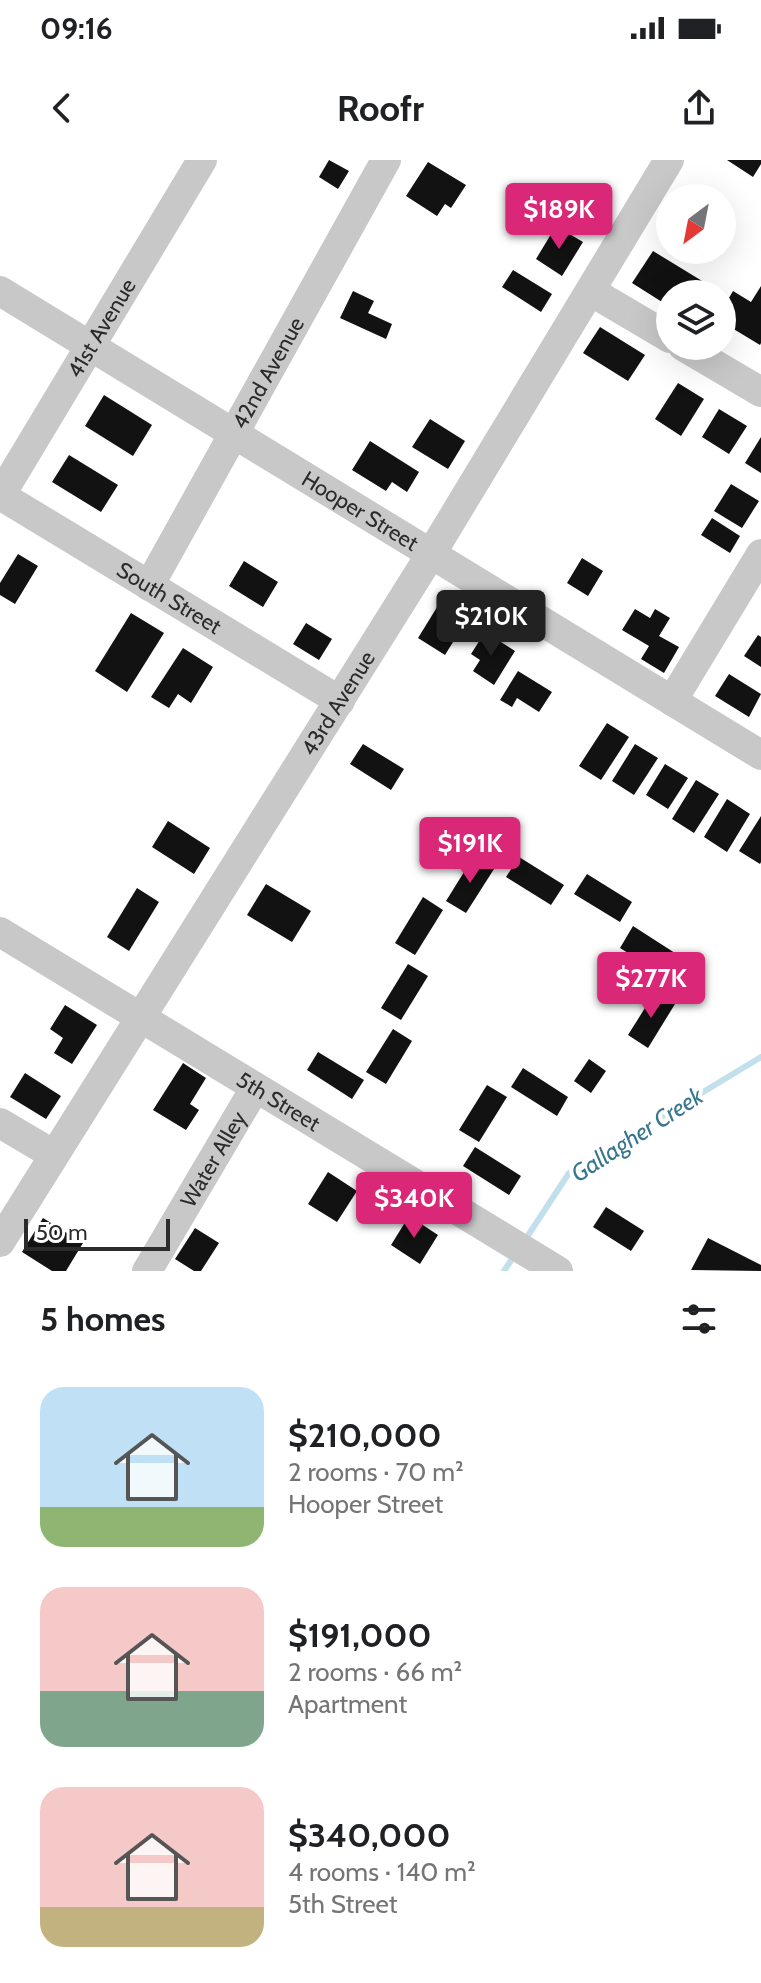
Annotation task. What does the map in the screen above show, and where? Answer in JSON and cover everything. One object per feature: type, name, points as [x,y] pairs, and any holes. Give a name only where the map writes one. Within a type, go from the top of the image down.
[{"type":"street","name":"41st Avenue","points":[[0,496],[202,160]]},
{"type":"street","name":"42nd Avenue","points":[[149,586],[386,160]]},
{"type":"street","name":"43rd Avenue","points":[[0,1242],[431,554],[669,160]]},
{"type":"street","name":"Hooper Street","points":[[0,291],[761,755]]},
{"type":"street","points":[[592,292],[656,330]]},
{"type":"street","points":[[708,360],[760,389]]},
{"type":"street","name":"South Street","points":[[0,496],[340,701]]},
{"type":"street","points":[[672,701],[761,554]]},
{"type":"street","name":"5th Street","points":[[0,932],[549,1265]]},
{"type":"street","name":"Water Alley","points":[[147,1271],[255,1088]]},
{"type":"street","points":[[0,1123],[54,1155]]},
{"type":"building","points":[[329,160],[349,171],[338,189],[319,177]]},
{"type":"building","points":[[727,160],[761,160],[761,164],[753,177]]},
{"type":"building","points":[[428,162],[466,185],[451,208],[445,204],[437,216],[406,196]]},
{"type":"building","points":[[556,226],[583,242],[562,276],[536,259]]},
{"type":"building","points":[[653,251],[656,253],[656,264],[674,264],[701,280],[656,280],[656,298],[632,283]]},
{"type":"building","points":[[513,270],[552,294],[541,312],[502,287]]},
{"type":"building","points":[[761,286],[760,345],[736,330],[736,293],[751,302]]},
{"type":"building","points":[[353,291],[374,301],[368,313],[392,324],[386,339],[340,318]]},
{"type":"building","points":[[600,327],[645,355],[628,381],[583,353]]},
{"type":"building","points":[[678,383],[704,399],[681,436],[655,419]]},
{"type":"building","points":[[104,395],[152,425],[133,456],[85,426]]},
{"type":"building","points":[[719,409],[747,426],[729,454],[702,437]]},
{"type":"building","points":[[430,419],[465,441],[448,469],[412,447]]},
{"type":"building","points":[[761,437],[761,473],[745,463]]},
{"type":"building","points":[[370,441],[419,472],[407,492],[392,482],[386,491],[352,470]]},
{"type":"building","points":[[69,455],[118,485],[101,512],[52,482]]},
{"type":"building","points":[[731,484],[759,501],[742,528],[714,511]]},
{"type":"building","points":[[712,518],[740,536],[730,553],[701,535]]},
{"type":"building","points":[[18,554],[38,566],[15,604],[0,595],[0,583]]},
{"type":"building","points":[[582,558],[603,571],[588,596],[567,583]]},
{"type":"building","points":[[244,561],[278,582],[263,607],[229,586]]},
{"type":"building","points":[[439,604],[466,621],[445,655],[418,638]]},
{"type":"building","points":[[635,609],[650,618],[655,609],[670,618],[659,636],[679,647],[664,673],[641,659],[649,646],[622,630]]},
{"type":"building","points":[[131,613],[164,633],[127,692],[95,671]]},
{"type":"building","points":[[306,623],[332,639],[319,660],[293,644]]},
{"type":"building","points":[[485,632],[515,651],[494,685],[473,671],[480,660],[471,654]]},
{"type":"building","points":[[758,635],[761,637],[761,667],[744,656]]},
{"type":"building","points":[[183,648],[213,667],[191,703],[178,694],[169,708],[151,697]]},
{"type":"building","points":[[518,671],[552,692],[539,712],[517,698],[512,707],[500,700]]},
{"type":"building","points":[[729,674],[761,694],[749,717],[715,696]]},
{"type":"building","points":[[607,723],[629,737],[601,780],[579,766]]},
{"type":"building","points":[[363,744],[404,769],[391,790],[350,764]]},
{"type":"building","points":[[635,744],[658,758],[634,795],[612,781]]},
{"type":"building","points":[[665,764],[688,778],[668,809],[646,795]]},
{"type":"building","points":[[696,780],[719,794],[694,833],[672,819]]},
{"type":"building","points":[[727,799],[750,814],[727,852],[704,837]]},
{"type":"building","points":[[761,816],[761,862],[760,864],[739,851]]},
{"type":"building","points":[[168,821],[210,848],[194,874],[152,847]]},
{"type":"building","points":[[474,856],[494,869],[466,913],[446,901]]},
{"type":"building","points":[[519,857],[564,885],[551,905],[506,877]]},
{"type":"building","points":[[587,874],[632,902],[620,922],[574,894]]},
{"type":"building","points":[[266,884],[311,911],[292,942],[247,915]]},
{"type":"building","points":[[137,888],[159,902],[129,951],[107,937]]},
{"type":"building","points":[[423,897],[443,910],[415,955],[395,943]]},
{"type":"building","points":[[633,926],[678,955],[665,976],[620,948]]},
{"type":"building","points":[[408,964],[428,976],[401,1020],[381,1008]]},
{"type":"building","points":[[655,992],[675,1004],[648,1048],[628,1035]]},
{"type":"building","points":[[65,1005],[97,1025],[72,1064],[54,1053],[63,1038],[50,1029]]},
{"type":"building","points":[[393,1029],[412,1041],[386,1084],[366,1072]]},
{"type":"building","points":[[318,1052],[364,1080],[352,1099],[307,1070]]},
{"type":"building","points":[[589,1059],[606,1071],[591,1093],[574,1081]]},
{"type":"building","points":[[183,1063],[206,1078],[190,1104],[199,1110],[186,1130],[153,1110]]},
{"type":"building","points":[[523,1068],[568,1097],[557,1116],[511,1087]]},
{"type":"building","points":[[25,1073],[61,1096],[46,1119],[10,1097]]},
{"type":"building","points":[[487,1085],[507,1097],[479,1142],[459,1130]]},
{"type":"building","points":[[475,1147],[521,1176],[509,1195],[463,1166]]},
{"type":"building","points":[[328,1172],[357,1191],[337,1222],[308,1204]]},
{"type":"building","points":[[606,1207],[644,1231],[631,1251],[593,1227]]},
{"type":"building","points":[[409,1216],[438,1235],[420,1264],[391,1245]]},
{"type":"building","points":[[43,1218],[83,1243],[66,1271],[52,1271],[22,1252]]},
{"type":"building","points":[[195,1228],[219,1243],[201,1271],[194,1271],[175,1259]]},
{"type":"building","points":[[708,1238],[761,1265],[761,1271],[691,1270]]},
{"type":"waterway","name":"Gallagher Creek","points":[[525,1240],[569,1173],[761,1057]]},
{"type":"waterway","name":"Gallagher Creek","points":[[504,1271],[514,1256]]}]
